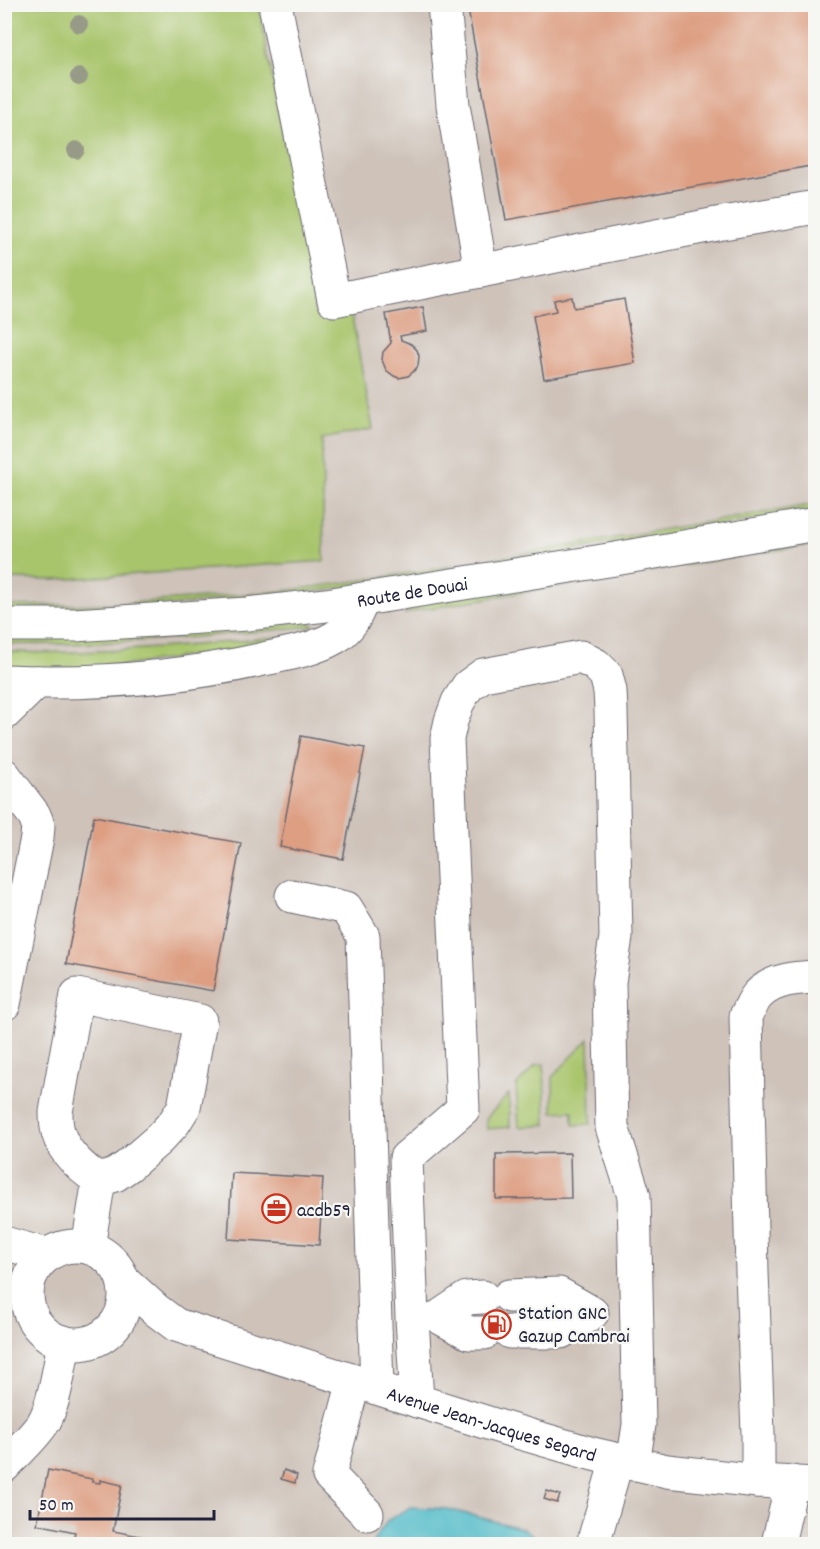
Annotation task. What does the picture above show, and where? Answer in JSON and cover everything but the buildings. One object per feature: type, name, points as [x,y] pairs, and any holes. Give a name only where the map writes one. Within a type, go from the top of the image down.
[{"type":"street","points":[[275,4],[334,300],[717,224],[816,207]]},
{"type":"street","points":[[444,4],[453,105],[481,271]]},
{"type":"street","name":"Route de Douai","points":[[4,626],[74,625],[247,614],[326,605],[816,524]]},
{"type":"street","points":[[4,681],[120,680],[174,675],[223,668],[285,654],[315,646],[343,632],[351,625],[363,599]]},
{"type":"street","points":[[417,1401],[425,1318],[406,1158],[463,1109],[447,739],[459,702],[468,686],[483,675],[581,657],[596,665],[606,675],[610,691],[616,937],[609,981],[612,1127],[633,1196],[639,1425],[593,1545]]},
{"type":"street","points":[[4,714],[37,682]]},
{"type":"street","points":[[4,775],[34,815],[38,825],[4,1004]]},
{"type":"street","points":[[292,896],[346,909],[363,936],[365,1385],[329,1474],[367,1514]]},
{"type":"street","points":[[758,1480],[746,1016],[758,995],[769,987],[790,978],[816,977]]},
{"type":"street","points":[[77,995],[200,1021],[183,1107],[174,1123],[128,1166],[115,1175],[99,1180],[86,1171],[74,1158],[63,1144],[57,1129],[56,1112],[77,995]]},
{"type":"street","points":[[88,1247],[99,1180]]},
{"type":"street","points":[[4,1243],[46,1255]]},
{"type":"street","points":[[67,1246],[88,1247],[102,1253],[113,1262],[124,1281],[123,1310],[116,1323],[106,1334],[93,1341],[72,1344],[51,1337],[39,1327],[16,1284],[33,1272],[46,1255],[53,1251],[67,1246]]},
{"type":"street","name":"Avenue Jean-Jacques Segard","points":[[124,1281],[176,1325],[507,1429],[625,1462],[667,1471],[804,1483]]},
{"type":"street","points":[[425,1318],[469,1333],[497,1315],[592,1313],[637,1315]]},
{"type":"street","name":"Avenue Jean-Jacques Segard","points":[[106,1334],[176,1325]]},
{"type":"street","points":[[4,1466],[45,1420],[64,1342]]},
{"type":"street","points":[[778,1545],[804,1483]]},
{"type":"shaded area","points":[[5,5],[815,5],[815,1544],[5,1544]]},
{"type":"green space","points":[[5,5],[259,5],[315,312],[350,306],[373,429],[322,439],[324,561],[54,580],[5,579]]},
{"type":"green space","points":[[815,504],[815,510],[336,589],[176,605],[5,611],[5,606],[109,604],[281,591],[457,565]]},
{"type":"green space","points":[[815,539],[815,544],[404,614],[422,603]]},
{"type":"green space","points":[[310,622],[314,626],[160,640],[5,644],[5,639]]},
{"type":"green space","points":[[315,633],[306,639],[110,668],[5,668],[5,652],[121,650],[199,645]]},
{"type":"green space","points":[[589,1039],[591,1124],[573,1125],[573,1111],[553,1112],[553,1076]]},
{"type":"green space","points":[[544,1064],[546,1125],[519,1127],[516,1086],[536,1065]]},
{"type":"green space","points":[[509,1094],[510,1127],[487,1129],[486,1118]]},
{"type":"water","points":[[411,1507],[448,1509],[524,1529],[545,1544],[373,1544],[388,1520]]},
{"type":"tunnel","points":[[483,1315],[510,1315]]},
{"type":"place","name":"acdb59","points":[[276,1209]]},
{"type":"place","name":"Station GNC Gazup Cambrai","points":[[497,1324]]}]
